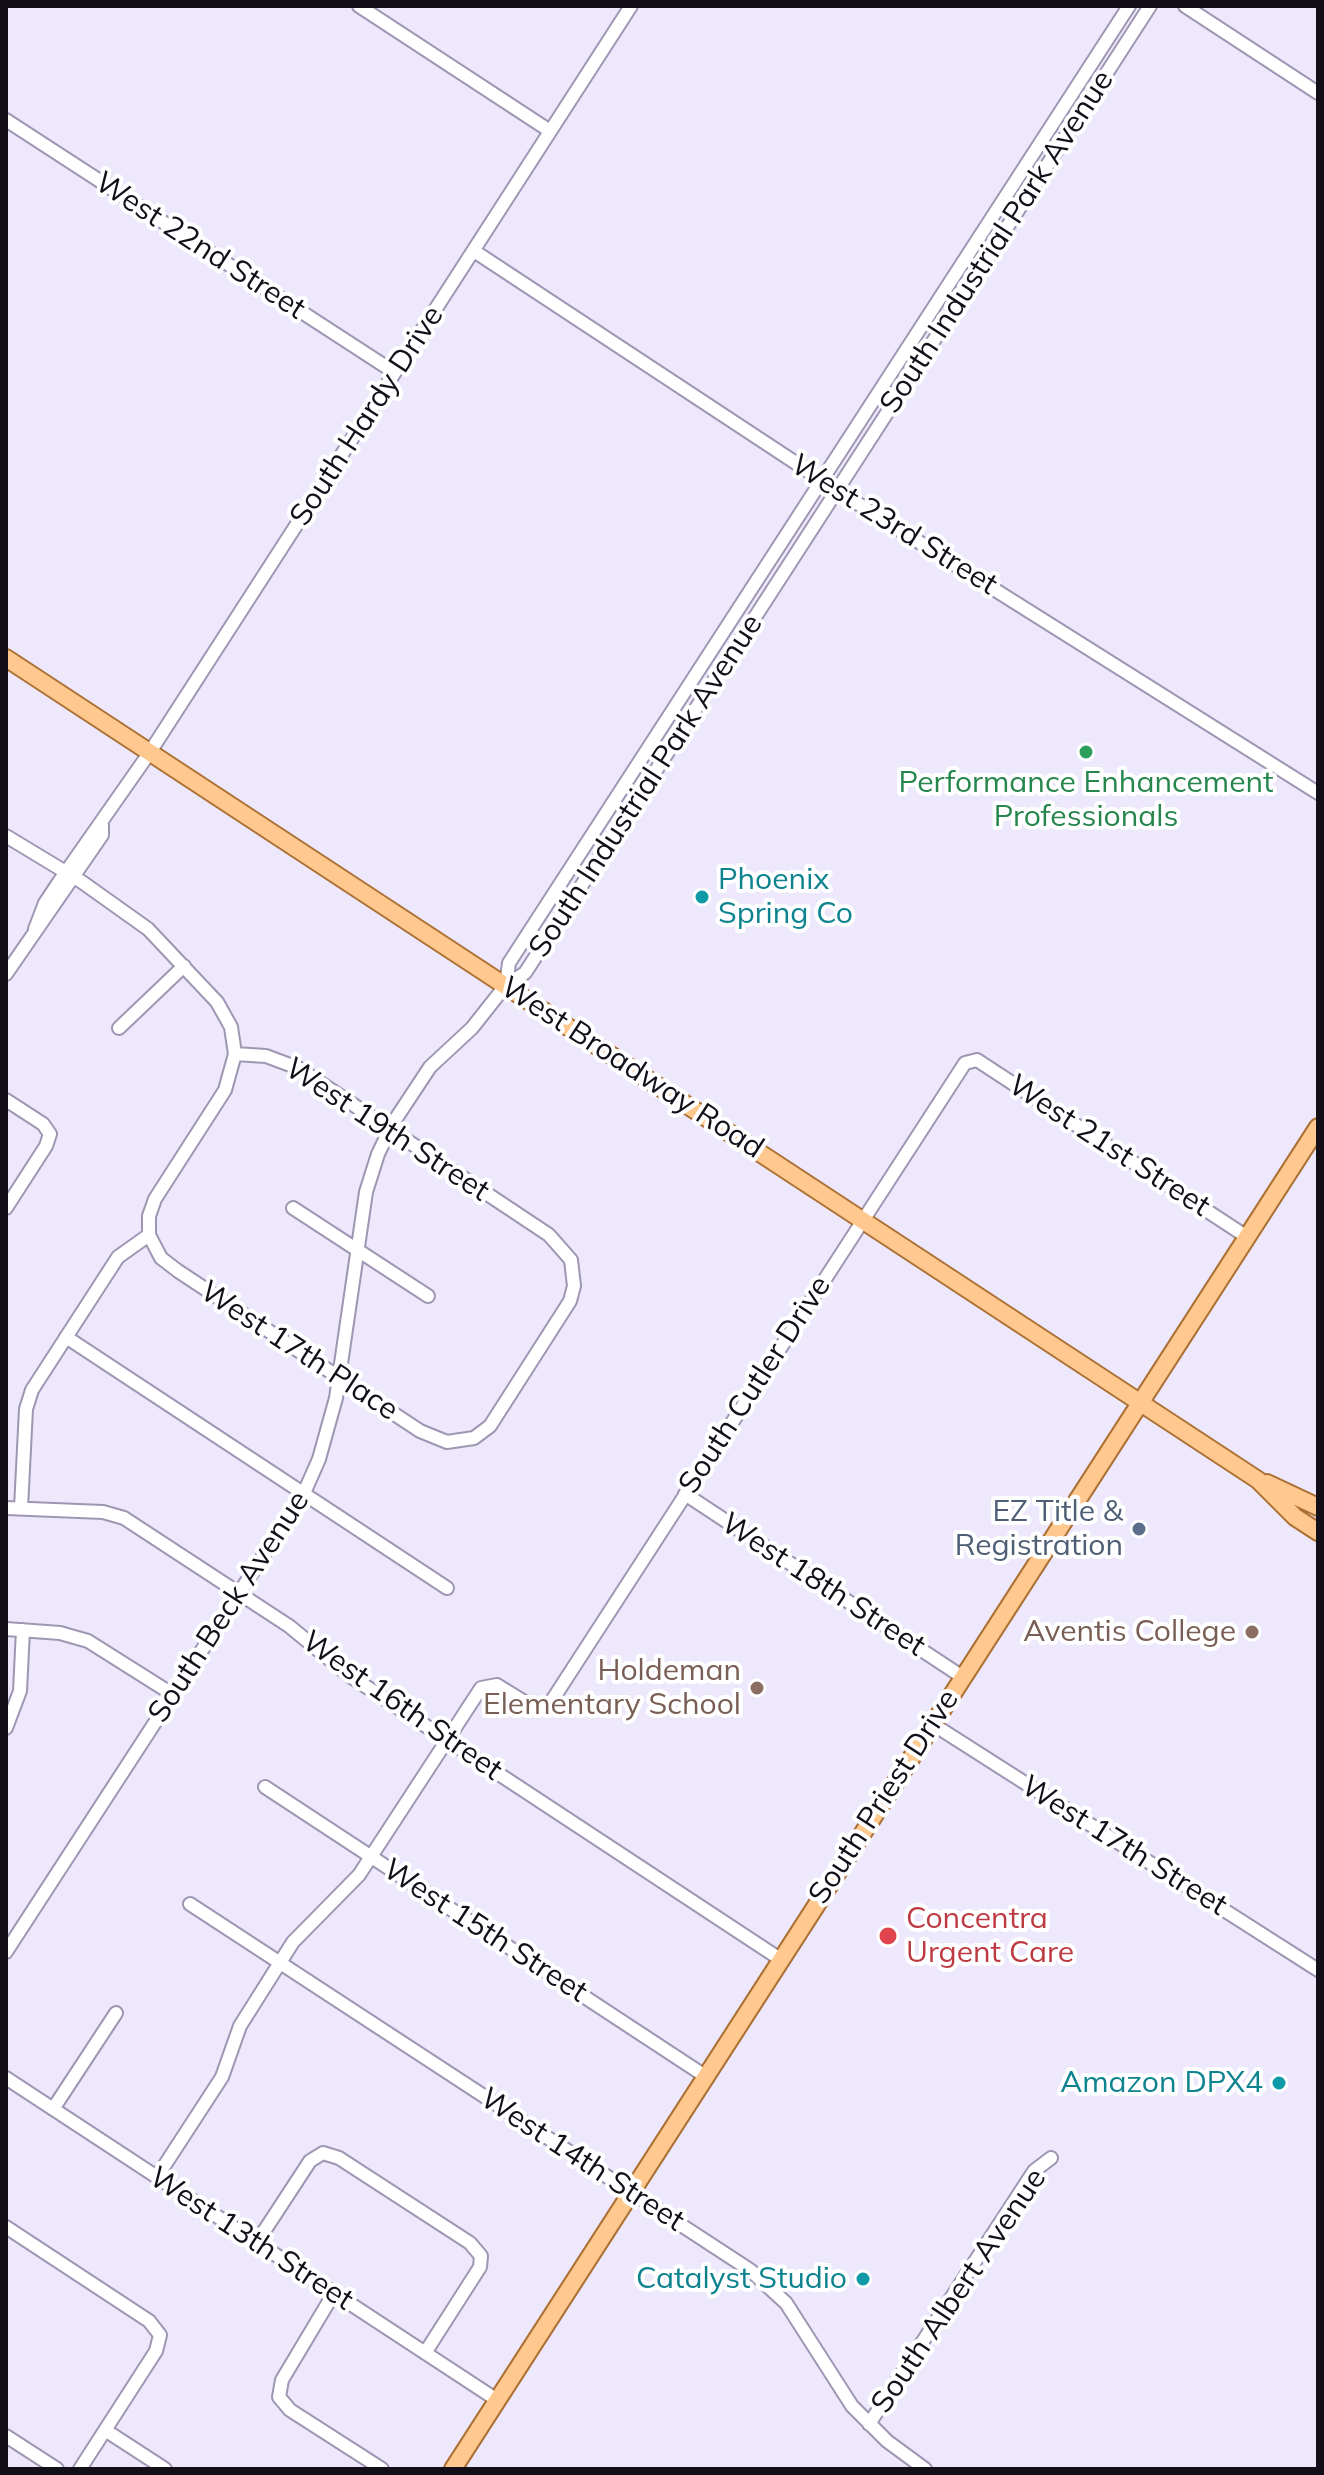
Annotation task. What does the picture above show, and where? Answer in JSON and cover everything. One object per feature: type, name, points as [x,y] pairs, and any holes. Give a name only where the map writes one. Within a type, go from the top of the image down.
[{"type":"main road","name":"West Broadway Road","points":[[6,658],[1258,1480],[1318,1507]]},
{"type":"main road","name":"South Priest Drive","points":[[453,2469],[1139,1402],[1247,1237],[1312,1149],[1318,1127]]},
{"type":"main road","name":"West Broadway Road","points":[[1258,1480],[1295,1517],[1318,1532]]},
{"type":"street","points":[[359,6],[550,131]]},
{"type":"street","name":"South Hardy Drive","points":[[6,974],[35,929],[45,903],[69,875],[93,828],[102,825],[150,752],[631,6]]},
{"type":"street","name":"South Industrial Park Avenue","points":[[506,985],[509,963],[1129,6]]},
{"type":"street","name":"South Industrial Park Avenue","points":[[506,985],[525,973],[1150,6]]},
{"type":"street","points":[[1185,6],[1318,93]]},
{"type":"street","name":"West 22nd Street","points":[[6,120],[394,372]]},
{"type":"street","name":"West 23rd Street","points":[[474,251],[821,480],[1318,793]]},
{"type":"street","points":[[6,836],[140,921],[223,1010],[231,1027],[235,1054],[225,1090],[155,1199],[149,1216],[149,1235],[118,1257],[28,1402],[21,1508]]},
{"type":"street","points":[[119,1028],[184,966]]},
{"type":"street","name":"South Beck Avenue","points":[[6,1952],[304,1493],[326,1438],[340,1378],[370,1177],[390,1129],[430,1067],[472,1028],[506,985]]},
{"type":"street","name":"West 19th Street","points":[[235,1054],[266,1056],[290,1064],[549,1235],[579,1268],[573,1294],[497,1417],[466,1448]]},
{"type":"street","name":"South Cutler Drive","points":[[447,1740],[478,1691],[488,1684],[541,1709],[553,1699],[862,1219],[970,1060]]},
{"type":"street","name":"West 21st Street","points":[[970,1060],[977,1060],[1247,1237]]},
{"type":"street","points":[[6,1100],[43,1124],[50,1134],[6,1208]]},
{"type":"street","points":[[293,1208],[428,1296]]},
{"type":"street","name":"West 17th Place","points":[[149,1235],[169,1265],[428,1436],[466,1448]]},
{"type":"street","points":[[66,1337],[447,1588]]},
{"type":"street","name":"West 18th Street","points":[[685,1494],[961,1676]]},
{"type":"street","name":"West 16th Street","points":[[6,1508],[118,1515],[299,1633],[344,1672],[780,1959]]},
{"type":"street","points":[[6,1629],[60,1633],[88,1641],[172,1694]]},
{"type":"street","points":[[6,1728],[20,1691],[23,1630]]},
{"type":"street","name":"West 17th Street","points":[[931,1723],[1318,1970]]},
{"type":"street","points":[[157,2177],[218,2084],[240,2026],[298,1935],[347,1890],[447,1740]]},
{"type":"street","name":"West 15th Street","points":[[265,1787],[705,2076]]},
{"type":"street","name":"West 14th Street","points":[[190,1904],[761,2279],[786,2303],[837,2387],[869,2424],[925,2469]]},
{"type":"street","points":[[6,1922],[20,1931]]},
{"type":"street","points":[[53,2109],[116,2013]]},
{"type":"street","name":"West 13th Street","points":[[6,2078],[497,2400]]},
{"type":"street","points":[[257,2242],[310,2161],[323,2153],[339,2158],[470,2243],[481,2256],[478,2272],[425,2353]]},
{"type":"street","name":"South Albert Avenue","points":[[869,2424],[1034,2171],[1051,2158]]},
{"type":"street","points":[[6,2227],[149,2321],[160,2335],[156,2351],[80,2469]]},
{"type":"street","points":[[334,2293],[282,2380],[279,2397],[290,2410],[382,2469]]},
{"type":"street","points":[[105,2430],[165,2469]]},
{"type":"street","points":[[6,2436],[57,2469]]},
{"type":"place","name":"Performance Enhancement Professionals","points":[[1086,752]]},
{"type":"place","name":"Phoenix Spring Co","points":[[702,897]]},
{"type":"place","name":"EZ Title & Registration","points":[[1139,1529]]},
{"type":"place","name":"Aventis College","points":[[1252,1632]]},
{"type":"place","name":"Holdeman Elementary School","points":[[757,1688]]},
{"type":"place","name":"Concentra Urgent Care","points":[[888,1936]]},
{"type":"place","name":"Amazon DPX4","points":[[1279,2083]]},
{"type":"place","name":"Catalyst Studio","points":[[863,2279]]}]
